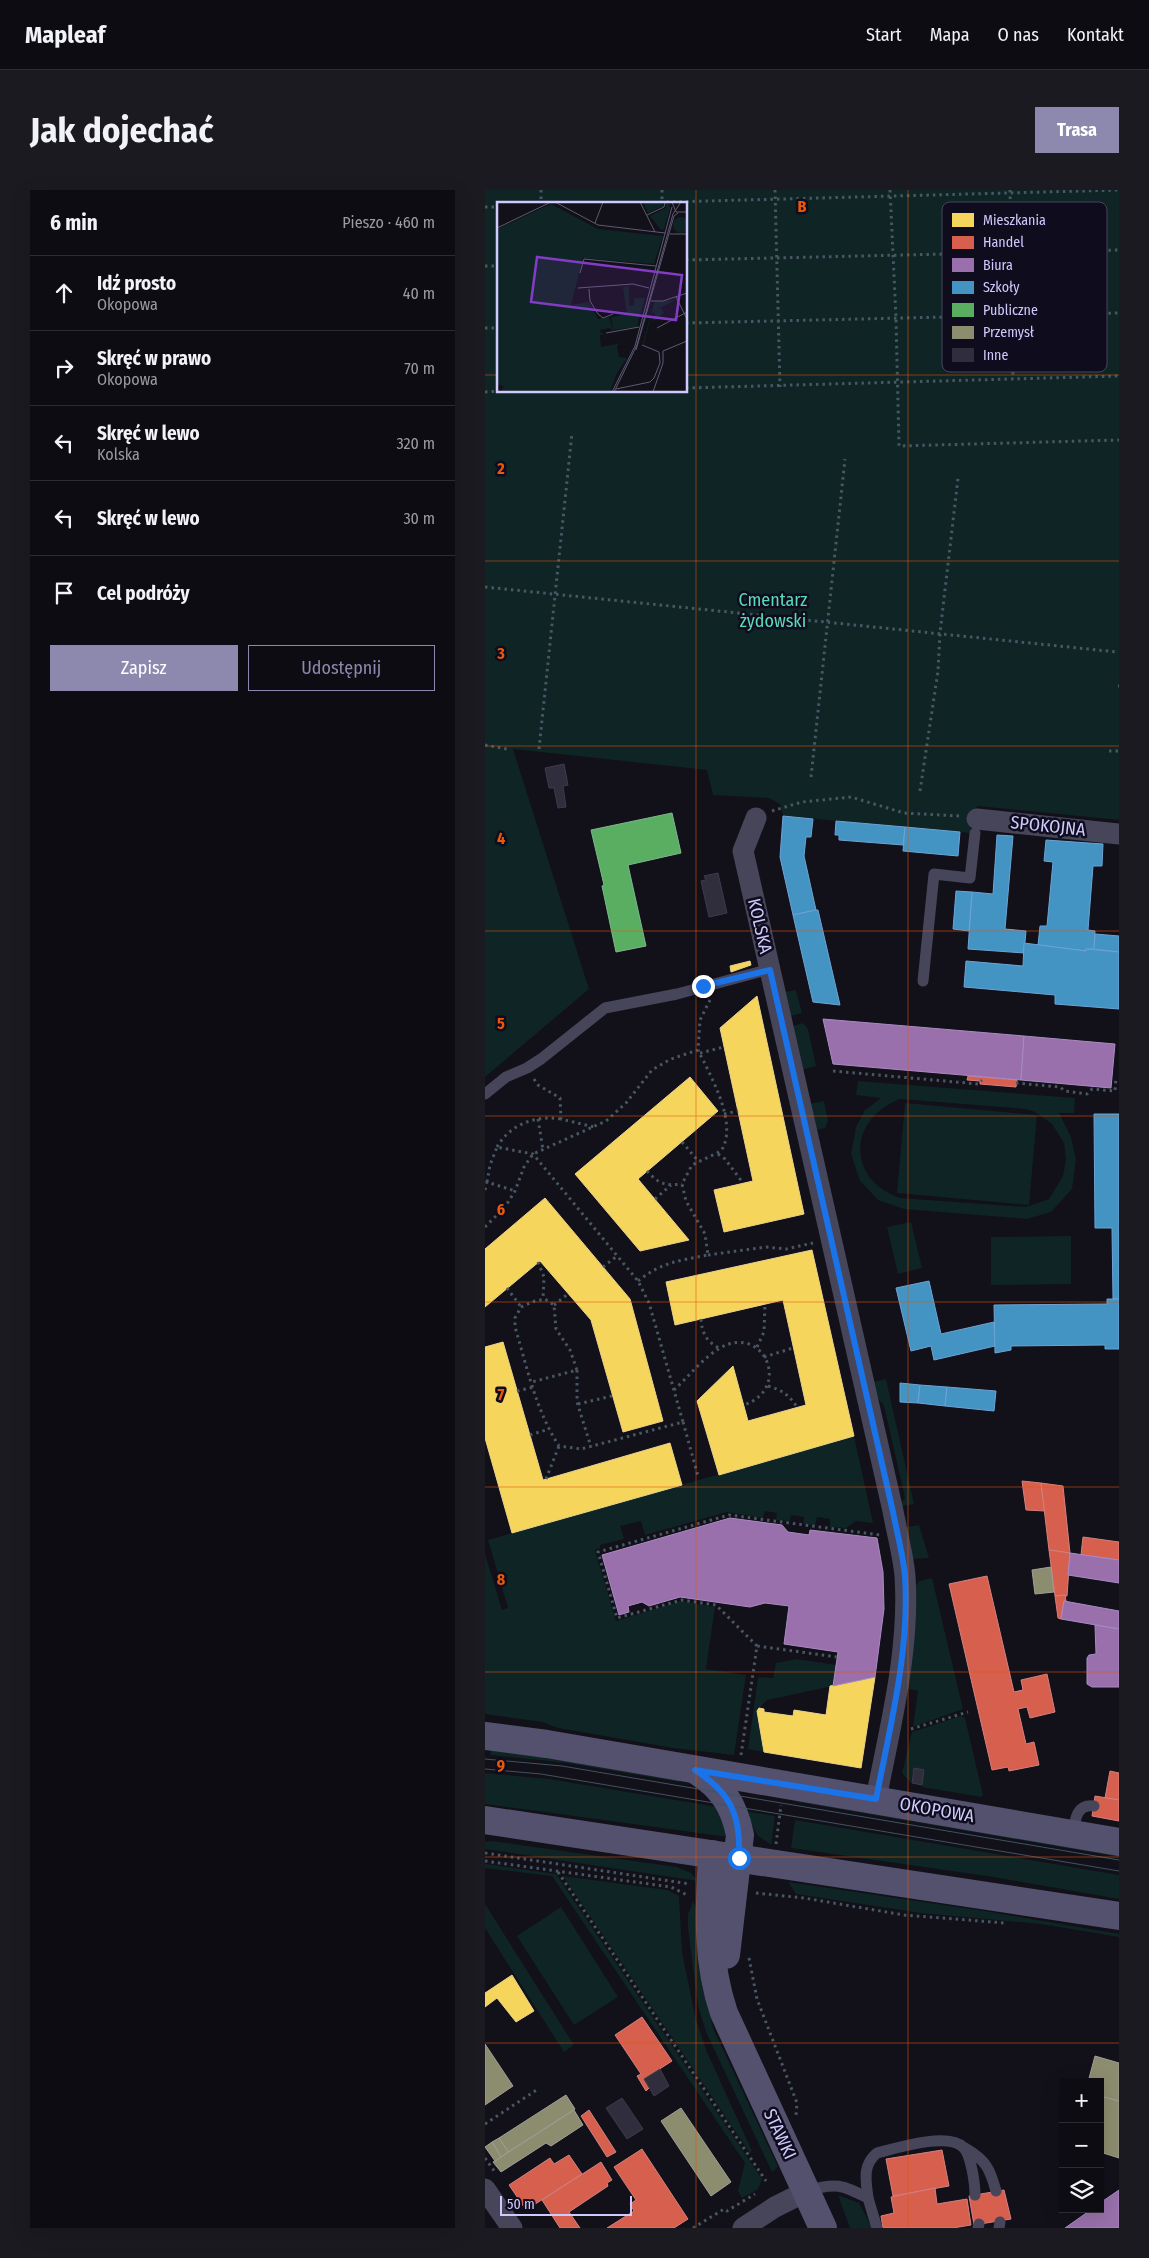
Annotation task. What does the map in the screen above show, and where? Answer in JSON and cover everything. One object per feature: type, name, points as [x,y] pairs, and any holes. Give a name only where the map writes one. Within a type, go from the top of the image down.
[{"type":"main road","name":"OKOPOWA","points":[[485,1736],[547,1744],[876,1799],[1119,1842]]},
{"type":"main road","name":"OKOPOWA","points":[[695,1770],[713,1781],[724,1793],[731,1805],[737,1818],[740,1835],[739,1858]]},
{"type":"main road","points":[[485,1820],[1119,1916]]},
{"type":"main road","name":"STAWKI","points":[[712,1854],[710,1928],[711,1964],[714,1985],[724,2013],[823,2228]]},
{"type":"main road","name":"STAWKI","points":[[737,2040],[729,2007],[725,1964],[730,1912],[739,1858]]},
{"type":"street","name":"KOLSKA","points":[[756,818],[743,851],[893,1512],[905,1575],[902,1655],[876,1799]]},
{"type":"street","name":"SPOKOJNA","points":[[976,826],[1119,834]]},
{"type":"street","points":[[485,2189],[512,2228]]},
{"type":"street","points":[[743,2228],[807,2191]]},
{"type":"lane","points":[[923,981],[934,874],[970,878],[976,826]]},
{"type":"lane","points":[[485,1094],[506,1077],[527,1068],[605,1008],[677,994],[770,970]]},
{"type":"lane","points":[[1073,1834],[1075,1818],[1079,1809],[1087,1805],[1093,1806]]},
{"type":"lane","points":[[877,2228],[868,2198],[865,2171],[870,2158],[877,2153],[946,2140],[957,2142],[980,2157],[990,2172],[996,2191]]},
{"type":"lane","points":[[965,2148],[972,2172],[975,2195]]},
{"type":"lane","points":[[807,2191],[828,2184],[841,2185],[868,2198]]},
{"type":"path","points":[[775,190],[780,387]]},
{"type":"path","points":[[890,190],[899,446],[1119,440]]},
{"type":"path","points":[[687,202],[1119,190]]},
{"type":"path","points":[[687,260],[942,255]]},
{"type":"path","points":[[687,323],[942,317]]},
{"type":"path","points":[[1013,372],[1013,379]]},
{"type":"path","points":[[687,388],[780,387],[1119,376]]},
{"type":"path","points":[[539,749],[572,433]]},
{"type":"path","points":[[811,777],[845,459]]},
{"type":"path","points":[[920,791],[937,671],[958,478]]},
{"type":"path","points":[[485,587],[1117,652]]},
{"type":"path","points":[[485,744],[507,749]]},
{"type":"path","points":[[1109,751],[1119,751]]},
{"type":"path","points":[[756,818],[802,802],[851,797],[904,813],[951,815],[976,826]]},
{"type":"path","points":[[708,1255],[705,1234],[686,1201],[683,1184],[688,1171],[699,1162],[718,1154],[725,1140],[724,1114],[712,1074],[699,1052],[700,1020],[705,1008],[715,997]]},
{"type":"path","points":[[497,1147],[533,1154],[543,1150],[595,1127],[616,1113],[652,1070],[671,1059],[724,1048]]},
{"type":"path","points":[[527,1068],[538,1085],[560,1098],[561,1119]]},
{"type":"path","points":[[833,1071],[972,1084],[977,1084],[982,1080]]},
{"type":"path","points":[[1016,1083],[1061,1087],[1065,1091],[1087,1094],[1092,1089],[1115,1091],[1116,1078]]},
{"type":"path","points":[[724,1114],[738,1110]]},
{"type":"path","points":[[485,1190],[490,1165],[497,1147],[505,1136],[517,1126],[538,1119],[561,1119],[595,1127]]},
{"type":"path","points":[[538,1119],[543,1150]]},
{"type":"path","points":[[682,1142],[699,1162]]},
{"type":"path","points":[[485,1227],[505,1207],[515,1191],[524,1167],[533,1154]]},
{"type":"path","points":[[533,1154],[645,1291],[698,1476]]},
{"type":"path","points":[[718,1154],[725,1159],[743,1184]]},
{"type":"path","points":[[647,1171],[659,1183],[683,1184]]},
{"type":"path","points":[[487,1182],[515,1191]]},
{"type":"path","points":[[655,1199],[671,1185]]},
{"type":"path","points":[[638,1281],[665,1264],[708,1255],[766,1247],[786,1249],[815,1243]]},
{"type":"path","points":[[603,1267],[617,1256]]},
{"type":"path","points":[[538,1262],[544,1277],[543,1299]]},
{"type":"path","points":[[507,1288],[521,1307]]},
{"type":"path","points":[[554,1305],[569,1294]]},
{"type":"path","points":[[554,1305],[543,1299],[521,1307],[515,1318],[515,1327],[549,1429],[559,1446],[574,1450],[591,1447],[683,1422]]},
{"type":"path","points":[[757,1347],[764,1332],[765,1304]]},
{"type":"path","points":[[554,1305],[555,1329],[570,1350],[577,1370],[578,1404],[591,1447]]},
{"type":"path","points":[[701,1319],[703,1333],[712,1344],[720,1348]]},
{"type":"path","points":[[674,1390],[720,1348],[741,1342],[757,1347],[764,1357],[769,1376],[768,1386],[757,1401],[744,1405]]},
{"type":"path","points":[[764,1357],[793,1348]]},
{"type":"path","points":[[532,1382],[577,1370]]},
{"type":"path","points":[[768,1386],[783,1391],[790,1396],[797,1407]]},
{"type":"path","points":[[517,1391],[534,1387]]},
{"type":"path","points":[[578,1404],[612,1396]]},
{"type":"path","points":[[530,1434],[549,1429]]},
{"type":"path","points":[[546,1479],[559,1446]]},
{"type":"path","points":[[837,1658],[757,1646],[716,1605],[682,1600],[617,1618],[598,1552],[729,1515],[881,1535]]},
{"type":"path","points":[[740,1760],[757,1646]]},
{"type":"path","points":[[911,1729],[968,1712]]},
{"type":"path","points":[[775,1848],[779,1817]]},
{"type":"path","points":[[485,1853],[691,1884]]},
{"type":"path","points":[[485,1861],[671,1887],[685,1896],[693,1896]]},
{"type":"path","points":[[558,1872],[766,2181]]},
{"type":"path","points":[[748,1892],[804,1898],[905,1915],[1010,1924]]},
{"type":"path","points":[[749,1959],[757,2000],[797,2103],[794,2121]]},
{"type":"path","points":[[485,2124],[538,2089]]},
{"type":"path","points":[[693,2228],[724,2209],[727,2211],[755,2194]]},
{"type":"green space","name":"Cmentarz żydowski","points":[[485,190],[1119,190],[1119,820],[977,806],[970,833],[783,816],[780,804],[769,798],[713,795],[707,770],[513,749],[589,989],[485,1077]]},
{"type":"green space","points":[[796,990],[802,1013],[791,1016],[785,992]]},
{"type":"green space","points":[[803,1023],[808,1029],[816,1066],[801,1070],[793,1026]]},
{"type":"green space","points":[[858,1081],[1075,1098],[1074,1113],[1059,1113],[1071,1137],[1076,1160],[1072,1189],[1051,1212],[1027,1219],[904,1209],[878,1200],[860,1181],[851,1154],[856,1127],[865,1110],[881,1098],[856,1095]],"holes":[[[900,1099],[1026,1109],[1035,1112],[1052,1124],[1064,1143],[1066,1160],[1063,1176],[1049,1199],[1026,1207],[900,1198],[882,1189],[870,1177],[863,1164],[860,1149],[863,1134],[870,1120],[883,1108]]]},
{"type":"green space","points":[[824,1101],[828,1121],[825,1128],[815,1130],[809,1104]]},
{"type":"green space","points":[[905,1103],[1037,1115],[1029,1205],[897,1193]]},
{"type":"green space","points":[[911,1222],[922,1268],[898,1274],[887,1227]]},
{"type":"green space","points":[[1071,1236],[1071,1284],[991,1285],[991,1237]]},
{"type":"green space","points":[[886,1379],[914,1504],[898,1507],[905,1498],[884,1406],[873,1392],[874,1382]]},
{"type":"green space","points":[[854,1436],[873,1523],[856,1521],[846,1528],[830,1527],[830,1519],[817,1517],[815,1525],[803,1524],[804,1517],[791,1515],[790,1521],[776,1520],[777,1513],[765,1511],[763,1518],[727,1512],[645,1535],[641,1521],[620,1526],[624,1539],[600,1545],[600,1548],[595,1550],[616,1621],[681,1601],[715,1607],[706,1669],[746,1675],[734,1755],[673,1748],[558,1728],[542,1722],[485,1714],[485,1554],[502,1610],[508,1608],[488,1540]]},
{"type":"green space","points":[[919,1525],[929,1558],[911,1559],[907,1527]]},
{"type":"green space","points":[[932,1578],[963,1709],[913,1727],[918,1691],[904,1688],[915,1586],[919,1581]]},
{"type":"green space","points":[[796,1659],[836,1665],[833,1686],[767,1700],[757,1711],[764,1752],[748,1749],[758,1677],[773,1678],[776,1663]]},
{"type":"green space","points":[[961,1716],[965,1718],[983,1795],[981,1797],[922,1787],[924,1770],[914,1768],[911,1783],[902,1773],[912,1732]]},
{"type":"green space","points":[[491,1748],[680,1779],[679,1782],[567,1763],[490,1755]]},
{"type":"green space","points":[[485,1773],[549,1779],[718,1807],[728,1837],[485,1804]]},
{"type":"green space","points":[[798,1799],[1119,1853],[1119,1857],[798,1802]]},
{"type":"green space","points":[[745,1811],[775,1816],[771,1845],[757,1835]]},
{"type":"green space","points":[[795,1820],[1119,1875],[1119,1899],[987,1876],[791,1848]]},
{"type":"green space","points":[[492,1841],[677,1867],[691,1873],[698,1881],[485,1849],[485,1842]]},
{"type":"green space","points":[[485,1864],[556,1874],[762,2179],[758,2189],[742,2198],[738,2190],[745,2163],[552,1876],[485,1868]]},
{"type":"green space","points":[[563,1876],[667,1890],[679,1896],[682,1952],[696,2020],[707,2052],[752,2151],[750,2153]]},
{"type":"green space","points":[[788,1882],[985,1911],[1119,1934],[1119,1937],[1041,1924],[921,1913],[796,1894]]},
{"type":"green space","points":[[693,1901],[698,1912],[696,1932],[701,1975],[713,2028],[778,2167],[772,2172],[706,2032],[698,2006],[688,1928],[688,1914]]},
{"type":"green space","points":[[485,1904],[574,2045],[564,2052],[485,1928]]},
{"type":"green space","points":[[561,1907],[618,1997],[574,2025],[517,1936]]},
{"type":"green space","points":[[838,2195],[859,2203],[872,2228],[850,2228]]},
{"type":"building: Mieszkania","points":[[750,961],[751,965],[731,972],[730,966]]},
{"type":"building: Mieszkania","points":[[757,996],[804,1214],[724,1232],[714,1190],[753,1181],[720,1028]]},
{"type":"building: Mieszkania","points":[[690,1077],[718,1111],[638,1179],[689,1240],[640,1251],[575,1174]]},
{"type":"building: Mieszkania","points":[[545,1198],[630,1299],[663,1421],[623,1432],[591,1320],[540,1261],[485,1307],[485,1249]]},
{"type":"building: Mieszkania","points":[[812,1250],[854,1436],[719,1475],[697,1401],[733,1366],[748,1421],[806,1405],[783,1300],[675,1325],[666,1282]]},
{"type":"building: Mieszkania","points":[[503,1342],[543,1480],[670,1443],[682,1485],[512,1533],[485,1438],[485,1347]]},
{"type":"building: Mieszkania","points":[[875,1677],[861,1768],[764,1752],[757,1711],[759,1708],[764,1709],[764,1712],[793,1716],[794,1710],[826,1715],[830,1686]]},
{"type":"building: Mieszkania","points":[[512,1975],[534,2011],[516,2022],[497,1998],[485,2007],[485,1993]]},
{"type":"building: Handel","points":[[968,1076],[1017,1080],[1016,1087],[980,1084],[980,1081],[967,1080]]},
{"type":"building: Handel","points":[[1022,1481],[1041,1483],[1045,1511],[1026,1510]]},
{"type":"building: Handel","points":[[1041,1483],[1063,1486],[1070,1553],[1049,1550]]},
{"type":"building: Handel","points":[[1083,1537],[1119,1542],[1119,1560],[1081,1555]]},
{"type":"building: Handel","points":[[1049,1550],[1070,1553],[1067,1596],[1055,1596]]},
{"type":"building: Handel","points":[[987,1576],[1014,1692],[1023,1690],[1021,1680],[1047,1674],[1055,1712],[1030,1718],[1027,1707],[1018,1709],[1026,1744],[1034,1742],[1039,1765],[1009,1771],[1008,1767],[992,1770],[949,1584]]},
{"type":"building: Handel","points":[[1065,1595],[1066,1601],[1064,1601],[1061,1619],[1058,1618],[1055,1596]]},
{"type":"building: Handel","points":[[1110,1771],[1119,1773],[1119,1800],[1105,1798]]},
{"type":"building: Handel","points":[[1095,1796],[1119,1800],[1119,1821],[1092,1816]]},
{"type":"building: Handel","points":[[642,2017],[672,2061],[644,2079],[650,2087],[646,2091],[637,2076],[641,2074],[615,2035]]},
{"type":"building: Handel","points":[[589,2110],[616,2152],[607,2157],[581,2116]]},
{"type":"building: Handel","points":[[642,2149],[688,2219],[674,2228],[607,2228],[634,2211],[630,2204],[636,2200],[614,2167]]},
{"type":"building: Handel","points":[[942,2150],[949,2186],[893,2196],[886,2159]]},
{"type":"building: Handel","points":[[569,2155],[582,2174],[526,2210],[509,2185],[550,2158],[554,2164]]},
{"type":"building: Handel","points":[[601,2162],[612,2180],[607,2183],[608,2186],[569,2212],[580,2228],[560,2228],[542,2200]]},
{"type":"building: Handel","points":[[935,2188],[937,2204],[967,2199],[971,2225],[953,2228],[883,2228],[881,2216],[894,2213],[891,2197]]},
{"type":"building: Handel","points":[[1004,2190],[1011,2219],[974,2225],[969,2196]]},
{"type":"building: Biura","points":[[823,1019],[1024,1036],[1021,1080],[833,1064]]},
{"type":"building: Biura","points":[[1024,1036],[1115,1044],[1111,1088],[1021,1080]]},
{"type":"building: Biura","points":[[730,1518],[782,1525],[788,1532],[809,1535],[810,1530],[877,1538],[883,1572],[884,1609],[875,1677],[833,1686],[838,1652],[784,1644],[789,1606],[765,1603],[750,1607],[680,1597],[649,1606],[642,1602],[628,1606],[629,1612],[619,1615],[602,1555]]},
{"type":"building: Biura","points":[[1070,1553],[1119,1560],[1119,1583],[1068,1575]]},
{"type":"building: Biura","points":[[1064,1601],[1119,1611],[1119,1629],[1061,1619]]},
{"type":"building: Biura","points":[[1095,1625],[1119,1629],[1119,1687],[1092,1687],[1087,1684],[1087,1658],[1089,1655],[1096,1654]]},
{"type":"building: Biura","points":[[1119,2190],[1119,2228],[1065,2228],[1086,2213],[1104,2213],[1104,2200]]},
{"type":"building: Szkoły","points":[[783,816],[813,819],[811,837],[806,837],[804,856],[816,910],[793,915],[780,857]]},
{"type":"building: Szkoły","points":[[836,821],[905,827],[903,845],[839,840],[839,835],[835,835]]},
{"type":"building: Szkoły","points":[[905,827],[960,832],[958,856],[903,851]]},
{"type":"building: Szkoły","points":[[997,835],[1013,836],[1005,929],[1026,931],[1024,953],[968,949],[972,892],[993,894]]},
{"type":"building: Szkoły","points":[[1046,840],[1103,844],[1102,866],[1093,866],[1088,930],[1095,931],[1094,949],[1086,949],[1086,951],[1038,945],[1040,926],[1047,926],[1053,862],[1044,861]]},
{"type":"building: Szkoły","points":[[956,891],[972,892],[969,931],[953,929]]},
{"type":"building: Szkoły","points":[[818,910],[840,1005],[813,1002],[793,915]]},
{"type":"building: Szkoły","points":[[1095,934],[1119,936],[1119,952],[1094,949]]},
{"type":"building: Szkoły","points":[[1024,943],[1086,951],[1086,949],[1119,952],[1119,1009],[1055,1004],[1055,995],[964,987],[966,961],[1023,966]]},
{"type":"building: Szkoły","points":[[1094,1114],[1119,1114],[1119,1299],[1113,1299],[1112,1228],[1095,1228]]},
{"type":"building: Szkoły","points":[[929,1281],[941,1334],[994,1322],[995,1346],[934,1360],[931,1346],[911,1351],[896,1288]]},
{"type":"building: Szkoły","points":[[1107,1299],[1119,1299],[1119,1349],[1105,1349],[1105,1345],[1011,1346],[1011,1350],[995,1353],[994,1305],[1107,1304]]},
{"type":"building: Szkoły","points":[[900,1383],[920,1385],[918,1403],[900,1402]]},
{"type":"building: Szkoły","points":[[920,1385],[947,1387],[945,1406],[918,1403]]},
{"type":"building: Szkoły","points":[[947,1387],[996,1391],[994,1411],[945,1406]]},
{"type":"building: Publiczne","points":[[672,813],[681,853],[628,865],[646,946],[616,952],[602,886],[604,885],[591,830]]},
{"type":"building: Przemysł","points":[[1051,1567],[1054,1592],[1035,1594],[1032,1570]]},
{"type":"building: Przemysł","points":[[485,2044],[513,2086],[485,2105]]},
{"type":"building: Przemysł","points":[[1095,2056],[1119,2063],[1119,2101],[1104,2097],[1104,2078],[1089,2078]]},
{"type":"building: Przemysł","points":[[566,2095],[575,2109],[508,2152],[499,2138]]},
{"type":"building: Przemysł","points":[[1104,2097],[1119,2101],[1119,2158],[1104,2153]]},
{"type":"building: Przemysł","points":[[681,2108],[731,2182],[711,2196],[661,2121]]},
{"type":"building: Przemysł","points":[[574,2110],[583,2125],[551,2146],[546,2143],[501,2172],[493,2162]]},
{"type":"building: Przemysł","points":[[499,2138],[508,2152],[501,2157],[492,2142]]},
{"type":"building: Przemysł","points":[[492,2142],[501,2157],[495,2161],[485,2147]]},
{"type":"building: Inne","points":[[564,764],[568,785],[563,786],[566,807],[558,808],[554,788],[549,788],[545,768]]},
{"type":"building: Inne","points":[[718,873],[727,913],[709,917],[701,881],[706,880],[704,876]]},
{"type":"building: Inne","points":[[914,1768],[924,1770],[922,1785],[912,1783]]},
{"type":"building: Inne","points":[[660,2069],[669,2086],[654,2096],[644,2079]]},
{"type":"building: Inne","points":[[622,2098],[643,2129],[627,2139],[606,2108]]},
{"type":"tram line","points":[[485,1759],[562,1766],[1119,1860]]},
{"type":"tram line","points":[[485,1769],[541,1774],[1119,1871]]},
{"type":"route","points":[[703,986],[770,970],[893,1512],[905,1575],[902,1655],[876,1799],[695,1770],[713,1781],[724,1793],[731,1805],[737,1818],[740,1835],[739,1858]]}]
